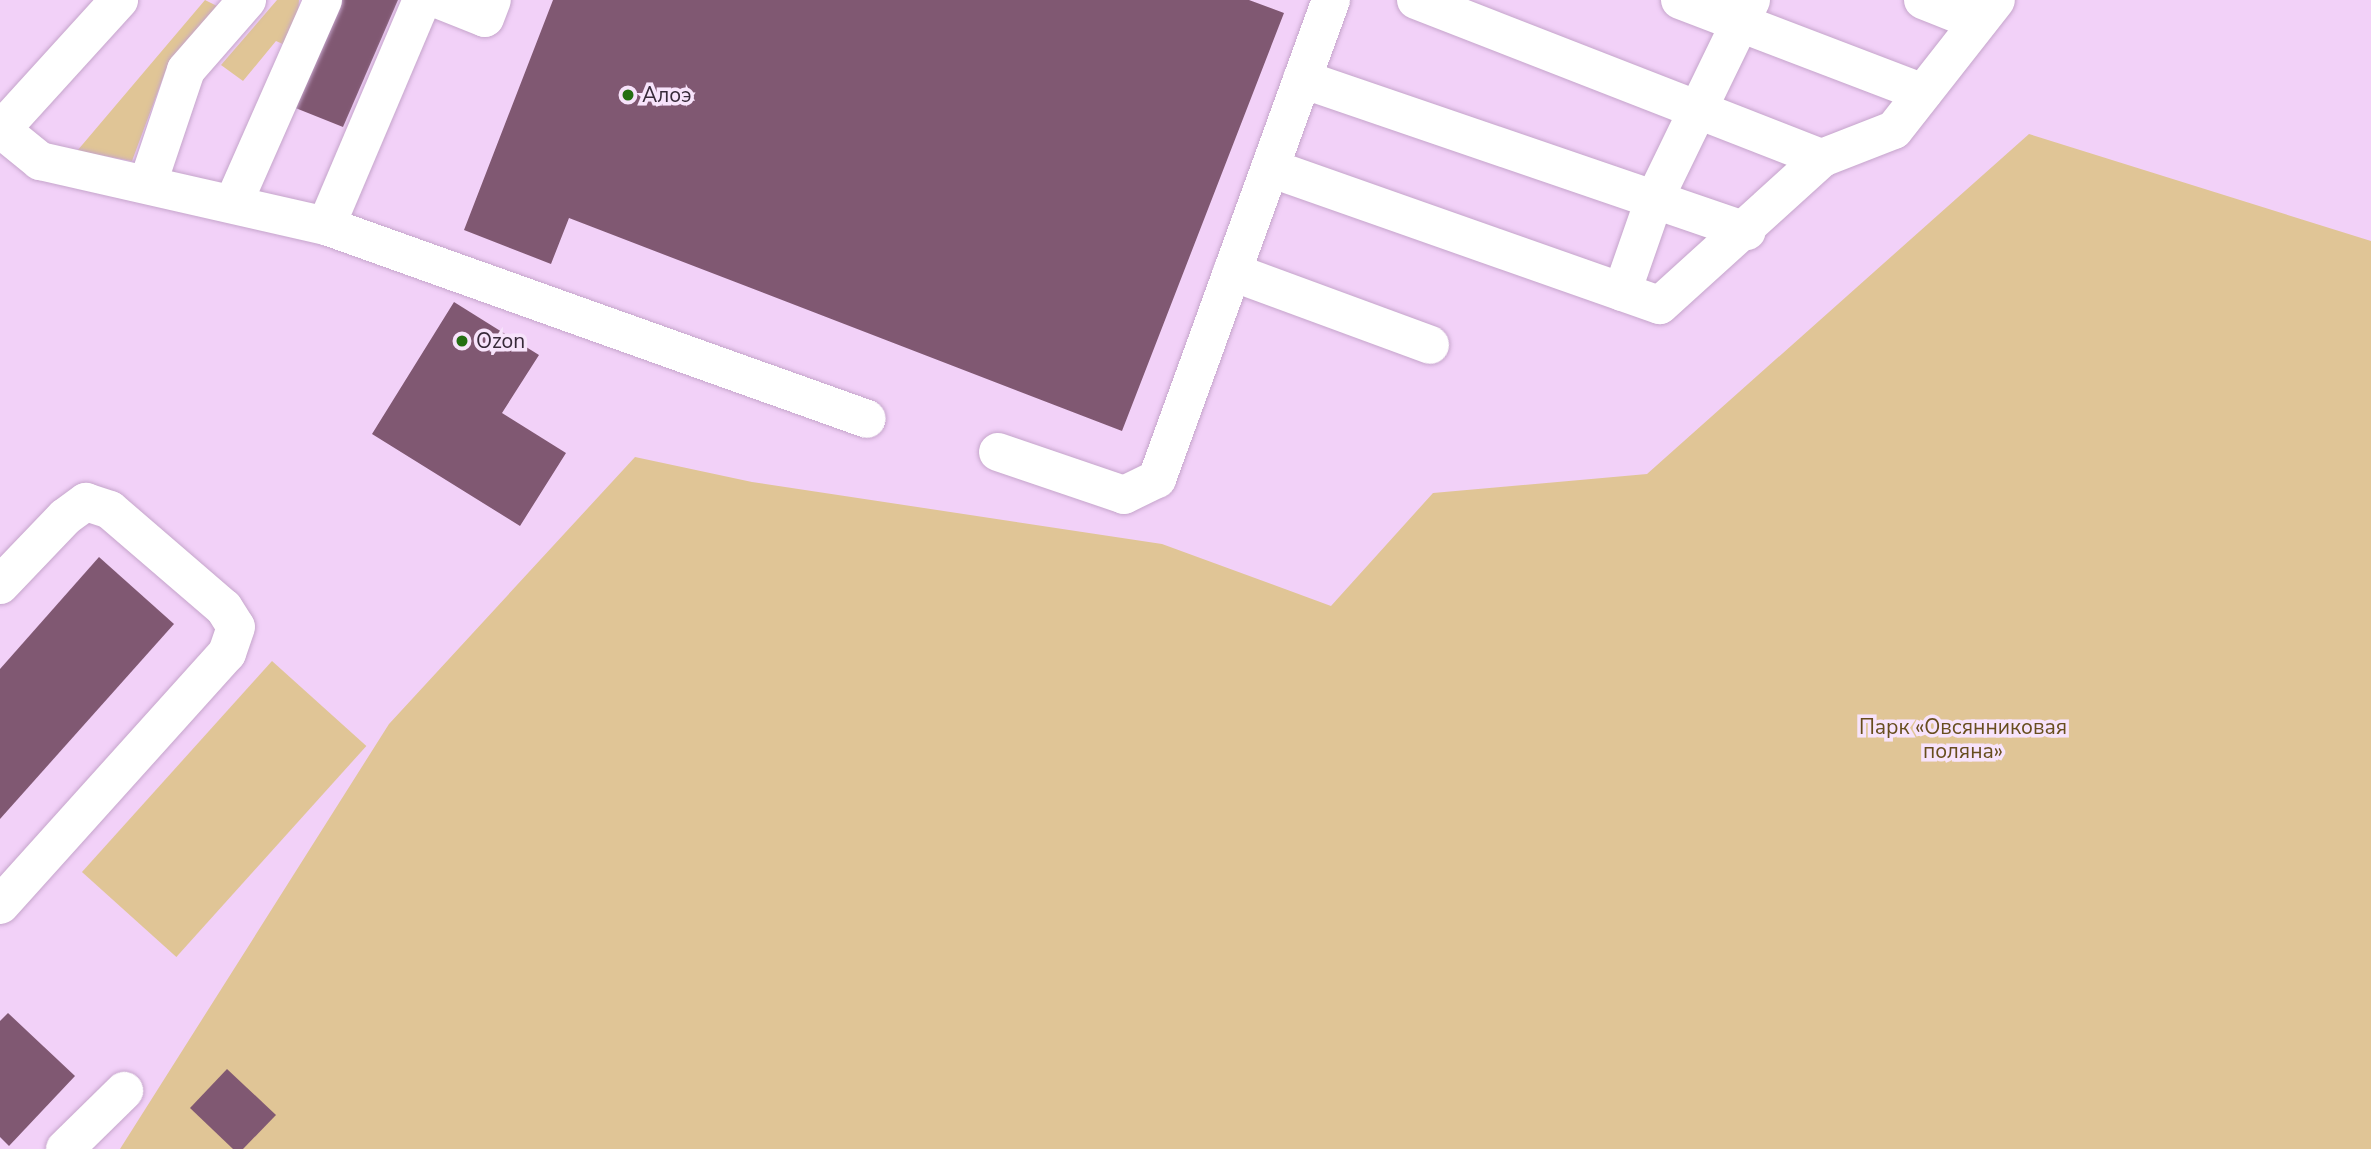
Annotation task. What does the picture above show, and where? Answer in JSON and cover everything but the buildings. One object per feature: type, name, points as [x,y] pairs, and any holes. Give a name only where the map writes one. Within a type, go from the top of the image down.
[{"type":"street","points":[[119,0],[1,131],[40,161],[148,183],[326,226],[867,419]]},
{"type":"street","points":[[148,183],[186,70],[247,0]]},
{"type":"street","points":[[233,204],[323,0]]},
{"type":"street","points":[[326,226],[422,0]]},
{"type":"street","points":[[440,0],[485,18],[492,0]]},
{"type":"street","points":[[998,452],[1124,495],[1157,479],[1331,0]]},
{"type":"street","points":[[1416,0],[1822,158]]},
{"type":"street","points":[[1680,0],[1744,11],[1923,93]]},
{"type":"street","points":[[1270,168],[1660,306],[1747,231],[1822,158],[1894,130],[1987,11],[1923,0]]},
{"type":"street","points":[[1622,292],[1654,200],[1744,11]]},
{"type":"street","points":[[1302,79],[1747,231]]},
{"type":"street","points":[[1232,272],[1430,345]]},
{"type":"street","points":[[0,585],[65,517],[86,502],[110,510],[223,608],[236,627],[227,653],[0,905]]},
{"type":"street","points":[[65,1149],[124,1091]]},
{"type":"green space","points":[[205,0],[219,7],[167,67],[132,161],[77,151]]},
{"type":"green space","points":[[277,0],[299,0],[296,50],[276,41],[243,81],[221,65]]},
{"type":"green space","name":"Парк «Овсянниковая поляна»","points":[[2029,134],[2371,241],[2371,1149],[120,1149],[389,724],[635,457],[752,482],[1162,544],[1331,606],[1433,493],[1647,474]]},
{"type":"green space","points":[[272,661],[366,746],[176,957],[82,872]]},
{"type":"place","name":"Алоэ","points":[[628,95]]},
{"type":"place","name":"Ozon","points":[[462,341]]}]
